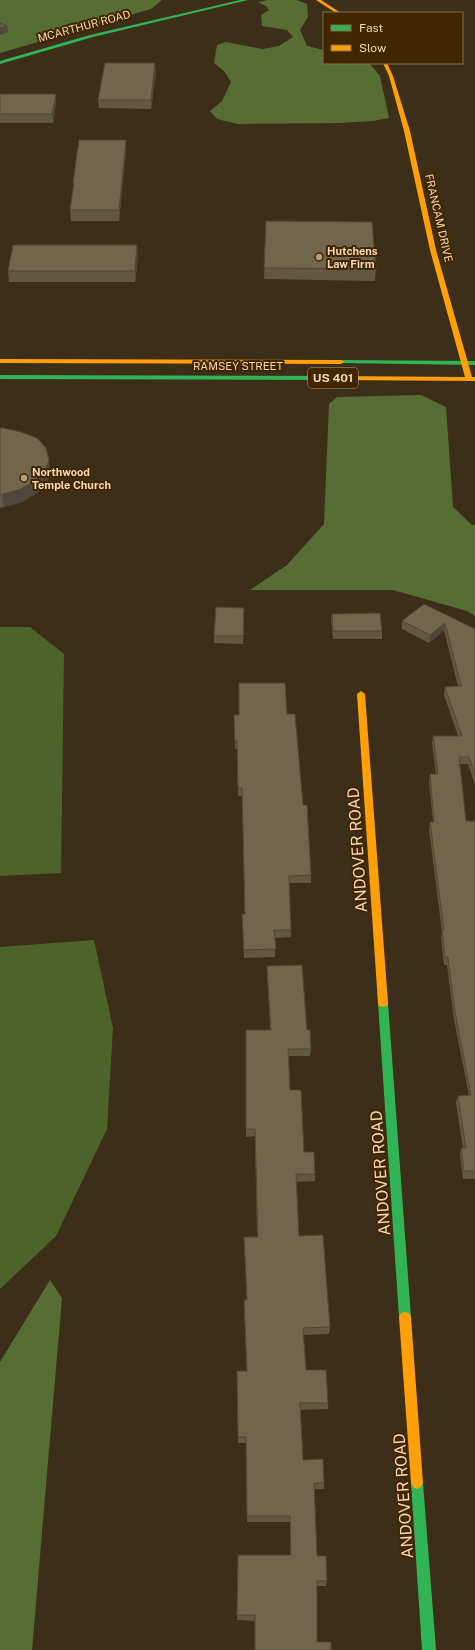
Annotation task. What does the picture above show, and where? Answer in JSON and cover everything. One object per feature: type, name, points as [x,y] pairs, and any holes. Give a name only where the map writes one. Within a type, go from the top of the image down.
[{"type":"street","name":"MCARTHUR ROAD","points":[[0,64],[113,30],[246,0]]},
{"type":"street","points":[[318,0],[337,12]]},
{"type":"street","name":"FRANCAM DRIVE","points":[[385,64],[391,76],[407,131],[433,250],[464,363],[472,379]]},
{"type":"street","name":"RAMSEY STREET","points":[[0,361],[475,363]]},
{"type":"street","name":"RAMSEY STREET","points":[[0,377],[472,379]]},
{"type":"street","name":"ANDOVER ROAD","points":[[361,694],[429,1650]]},
{"type":"green space","points":[[0,0],[162,0],[151,9],[0,53]]},
{"type":"green space","points":[[268,0],[296,0],[307,4],[308,17],[300,30],[307,46],[323,50],[323,64],[370,64],[380,76],[389,118],[373,121],[341,123],[238,124],[217,119],[210,111],[222,101],[231,82],[224,71],[214,63],[217,45],[226,42],[263,49],[279,46],[293,37],[287,30],[262,26],[261,15],[269,10],[266,6],[258,2]]},
{"type":"green space","points":[[421,395],[446,407],[453,507],[472,525],[475,525],[475,616],[467,611],[393,590],[250,590],[287,565],[324,524],[329,404],[337,397]]},
{"type":"green space","points":[[0,627],[30,627],[64,654],[61,873],[0,876]]},
{"type":"green space","points":[[94,940],[113,1028],[107,1129],[56,1236],[0,1289],[0,947]]},
{"type":"green space","points":[[50,1280],[62,1298],[32,1650],[0,1650],[0,1362]]},
{"type":"building","points":[[0,23],[7,26],[0,28]]},
{"type":"building","points":[[105,63],[155,63],[151,100],[98,100]]},
{"type":"building","points":[[0,94],[56,94],[52,114],[0,114]]},
{"type":"building","points":[[79,140],[126,140],[119,210],[70,210]]},
{"type":"building","name":"Hutchens Law Firm","points":[[266,221],[372,222],[376,269],[264,268]]},
{"type":"building","points":[[13,245],[137,245],[135,271],[8,271]]},
{"type":"building","name":"Northwood Temple Church","points":[[0,428],[21,432],[37,438],[46,448],[49,460],[45,471],[35,481],[21,489],[0,495]]},
{"type":"building","points":[[424,604],[475,629],[475,774],[469,757],[459,757],[466,821],[475,821],[475,1171],[464,1171],[461,1148],[466,1148],[458,1096],[471,1095],[455,1012],[448,957],[445,957],[442,930],[444,930],[430,822],[434,822],[430,774],[438,774],[433,736],[462,736],[445,687],[461,686],[445,623],[430,635],[402,621]]},
{"type":"building","points":[[216,607],[244,608],[243,636],[214,636]]},
{"type":"building","points":[[380,613],[382,631],[333,631],[332,614]]},
{"type":"building","points":[[239,683],[285,683],[287,714],[295,714],[303,805],[307,805],[311,875],[289,876],[291,930],[274,930],[276,949],[244,950],[242,914],[245,914],[242,788],[238,788],[237,741],[235,741],[234,715],[239,715]]},
{"type":"building","points":[[302,965],[307,1030],[310,1030],[311,1049],[288,1049],[290,1090],[301,1090],[304,1152],[314,1152],[315,1174],[296,1174],[299,1236],[323,1235],[330,1327],[303,1328],[306,1370],[326,1370],[328,1403],[300,1403],[303,1460],[323,1459],[324,1483],[314,1483],[317,1556],[326,1556],[327,1581],[317,1581],[317,1642],[331,1642],[331,1650],[255,1650],[255,1615],[237,1615],[238,1555],[291,1555],[290,1516],[247,1516],[246,1437],[238,1437],[237,1371],[247,1371],[244,1300],[247,1300],[244,1237],[258,1237],[255,1129],[246,1129],[246,1030],[271,1030],[267,966]]},
{"type":"traffic: fast","points":[[0,63],[92,36],[246,0]]},
{"type":"traffic: fast","points":[[341,362],[475,363]]},
{"type":"traffic: fast","points":[[0,377],[333,378]]},
{"type":"traffic: fast","points":[[383,1003],[405,1317]]},
{"type":"traffic: fast","points":[[417,1483],[429,1650]]},
{"type":"traffic: slow","points":[[318,0],[337,12]]},
{"type":"traffic: slow","points":[[385,64],[391,76],[407,131],[433,250],[469,379]]},
{"type":"traffic: slow","points":[[0,361],[341,362]]},
{"type":"traffic: slow","points":[[333,378],[475,379]]},
{"type":"traffic: slow","points":[[361,694],[383,1003]]},
{"type":"traffic: slow","points":[[405,1317],[417,1483]]},
{"type":"place","name":"Hutchens Law Firm","points":[[319,257]]},
{"type":"place","name":"Northwood Temple Church","points":[[24,478]]}]
